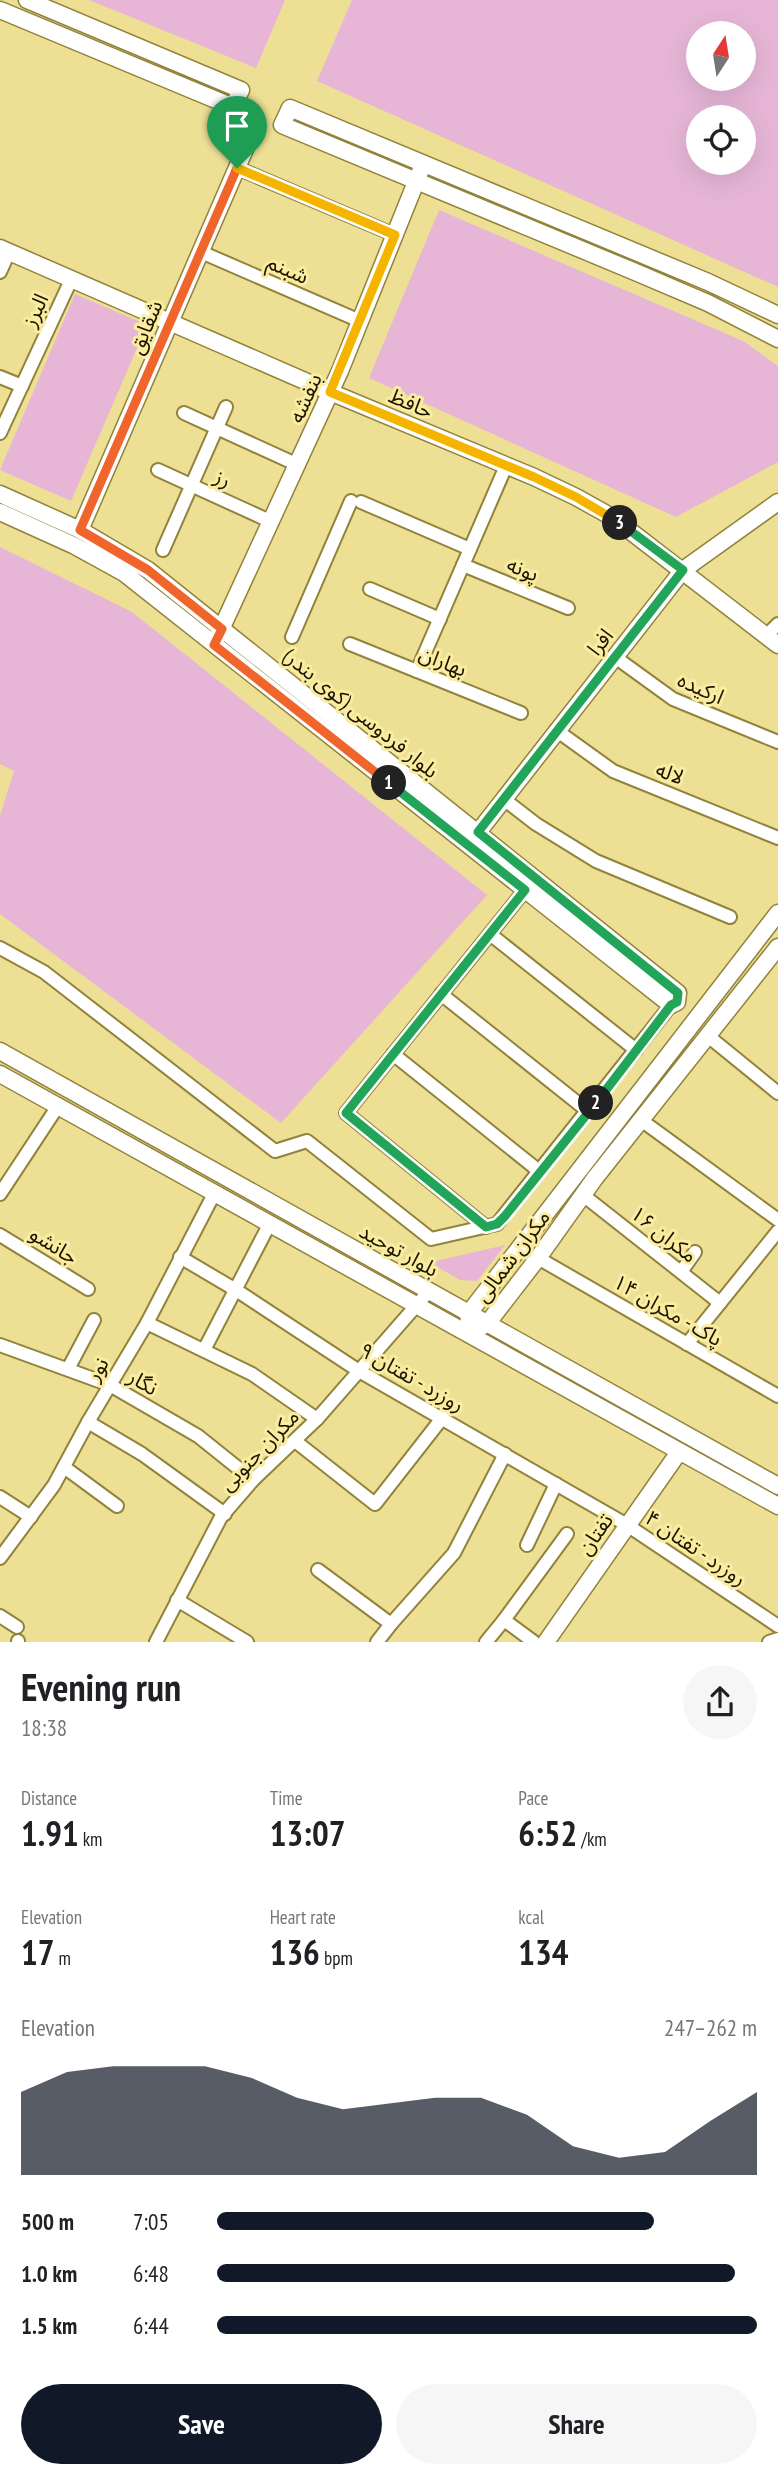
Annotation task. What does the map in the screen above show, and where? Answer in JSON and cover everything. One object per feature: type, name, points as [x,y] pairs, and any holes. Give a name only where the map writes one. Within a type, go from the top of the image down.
[{"type":"street","points":[[0,10],[233,107],[241,90],[27,0]]},
{"type":"street","points":[[77,41],[86,25]]},
{"type":"street","points":[[778,315],[708,282],[290,108],[282,125],[708,303],[778,339]]},
{"type":"street","name":"شقایق","points":[[77,537],[248,140]]},
{"type":"street","name":"بنفشه","points":[[214,645],[330,392],[424,163]]},
{"type":"street","points":[[237,168],[395,235]]},
{"type":"street","points":[[0,272],[5,250]]},
{"type":"street","name":"حافظ","points":[[5,250],[553,486],[612,517],[774,635]]},
{"type":"street","name":"شبنم","points":[[201,252],[360,321]]},
{"type":"street","name":"البرز","points":[[0,433],[71,280]]},
{"type":"street","points":[[0,377],[22,386]]},
{"type":"street","points":[[163,550],[226,407]]},
{"type":"street","points":[[184,413],[298,465]]},
{"type":"street","points":[[417,671],[506,466]]},
{"type":"street","name":"رز","points":[[158,470],[272,522]]},
{"type":"street","name":"بلوار فردوسی (کوی بندر)","points":[[0,494],[77,537],[148,570],[473,838],[675,999]]},
{"type":"street","points":[[292,638],[356,502],[470,549]]},
{"type":"street","name":"افرا","points":[[473,838],[683,570],[778,502]]},
{"type":"street","name":"بلوار فردوسی (کوی بندر)","points":[[0,512],[77,537],[214,645],[473,838],[525,890],[675,999]]},
{"type":"street","name":"پونه","points":[[463,565],[568,608]]},
{"type":"street","points":[[370,589],[440,619]]},
{"type":"street","name":"بهاران","points":[[350,644],[521,713]]},
{"type":"street","name":"ارکیده","points":[[615,657],[673,699],[778,742]]},
{"type":"street","name":"لاله","points":[[556,730],[613,771],[778,838]]},
{"type":"street","points":[[505,800],[536,824],[596,861],[730,917]]},
{"type":"street","points":[[486,1227],[346,1113],[525,890]]},
{"type":"street","name":"مکران شمالی","points":[[778,913],[469,1313],[468,1333],[488,1324],[583,1195],[778,947]]},
{"type":"street","points":[[490,933],[636,1050]]},
{"type":"street","points":[[0,948],[44,972],[275,1151],[307,1141],[428,1237],[435,1239],[497,1224],[589,1112],[675,999]]},
{"type":"street","points":[[441,994],[589,1112]]},
{"type":"street","points":[[708,1036],[778,1093]]},
{"type":"street","name":"بلوار توحید","points":[[0,1051],[778,1486]]},
{"type":"street","points":[[393,1054],[539,1171]]},
{"type":"street","name":"بلوار توحید","points":[[0,1074],[778,1506]]},
{"type":"street","points":[[0,1194],[58,1106]]},
{"type":"street","points":[[641,1121],[778,1220]]},
{"type":"street","name":"نور","points":[[1,1554],[54,1485],[147,1323],[215,1192]]},
{"type":"street","name":"مکران ۱۶","points":[[583,1195],[720,1303]]},
{"type":"street","points":[[204,1350],[270,1223]]},
{"type":"street","points":[[687,1344],[778,1231]]},
{"type":"street","name":"جانشو","points":[[0,1235],[88,1289]]},
{"type":"street","points":[[522,1245],[538,1258]]},
{"type":"street","points":[[681,1272],[695,1252]]},
{"type":"street","name":"روزرد - تفتان ۹","points":[[180,1257],[236,1290],[359,1371],[627,1525]]},
{"type":"street","name":"پاک - مکران ۱۴","points":[[538,1258],[778,1395]]},
{"type":"street","name":"مکران جنوبی","points":[[156,1642],[225,1514],[253,1480],[317,1419],[429,1291]]},
{"type":"street","points":[[68,1369],[93,1320]]},
{"type":"street","points":[[147,1323],[272,1386],[317,1419]]},
{"type":"street","name":"نگار","points":[[0,1345],[110,1385],[198,1436],[253,1480]]},
{"type":"street","points":[[295,1441],[375,1504],[443,1418]]},
{"type":"street","points":[[88,1422],[142,1454],[225,1514]]},
{"type":"street","name":"تفتان","points":[[546,1642],[679,1452]]},
{"type":"street","points":[[377,1642],[454,1553],[505,1454]]},
{"type":"street","points":[[64,1467],[117,1506]]},
{"type":"street","points":[[527,1545],[556,1484]]},
{"type":"street","points":[[0,1497],[31,1517]]},
{"type":"street","name":"روزرد - تفتان ۴","points":[[627,1525],[778,1626]]},
{"type":"street","points":[[486,1642],[566,1534]]},
{"type":"street","points":[[318,1570],[391,1624]]},
{"type":"street","points":[[177,1600],[247,1642]]},
{"type":"street","points":[[0,1616],[17,1628]]},
{"type":"street","points":[[504,1620],[534,1642]]},
{"type":"street","points":[[769,1642],[778,1639]]},
{"type":"shaded area","points":[[89,0],[285,0],[256,68]]},
{"type":"shaded area","points":[[352,0],[778,0],[778,287],[317,81]]},
{"type":"shaded area","points":[[439,210],[743,341],[778,366],[778,462],[676,517],[369,378]]},
{"type":"shaded area","points":[[75,294],[147,325],[71,501],[0,470]]},
{"type":"shaded area","points":[[0,547],[132,612],[487,895],[281,1123],[0,914],[0,816],[14,771],[0,764]]},
{"type":"shaded area","points":[[505,1245],[477,1281],[460,1280],[434,1265],[436,1261]]},
{"type":"route","points":[[237,168],[395,235],[330,392],[576,497],[612,517],[683,570],[478,832],[679,995],[677,1002],[671,1005],[505,1216],[497,1224],[486,1227],[346,1113],[525,890],[214,645],[222,629],[148,570],[80,530],[237,168]]}]
